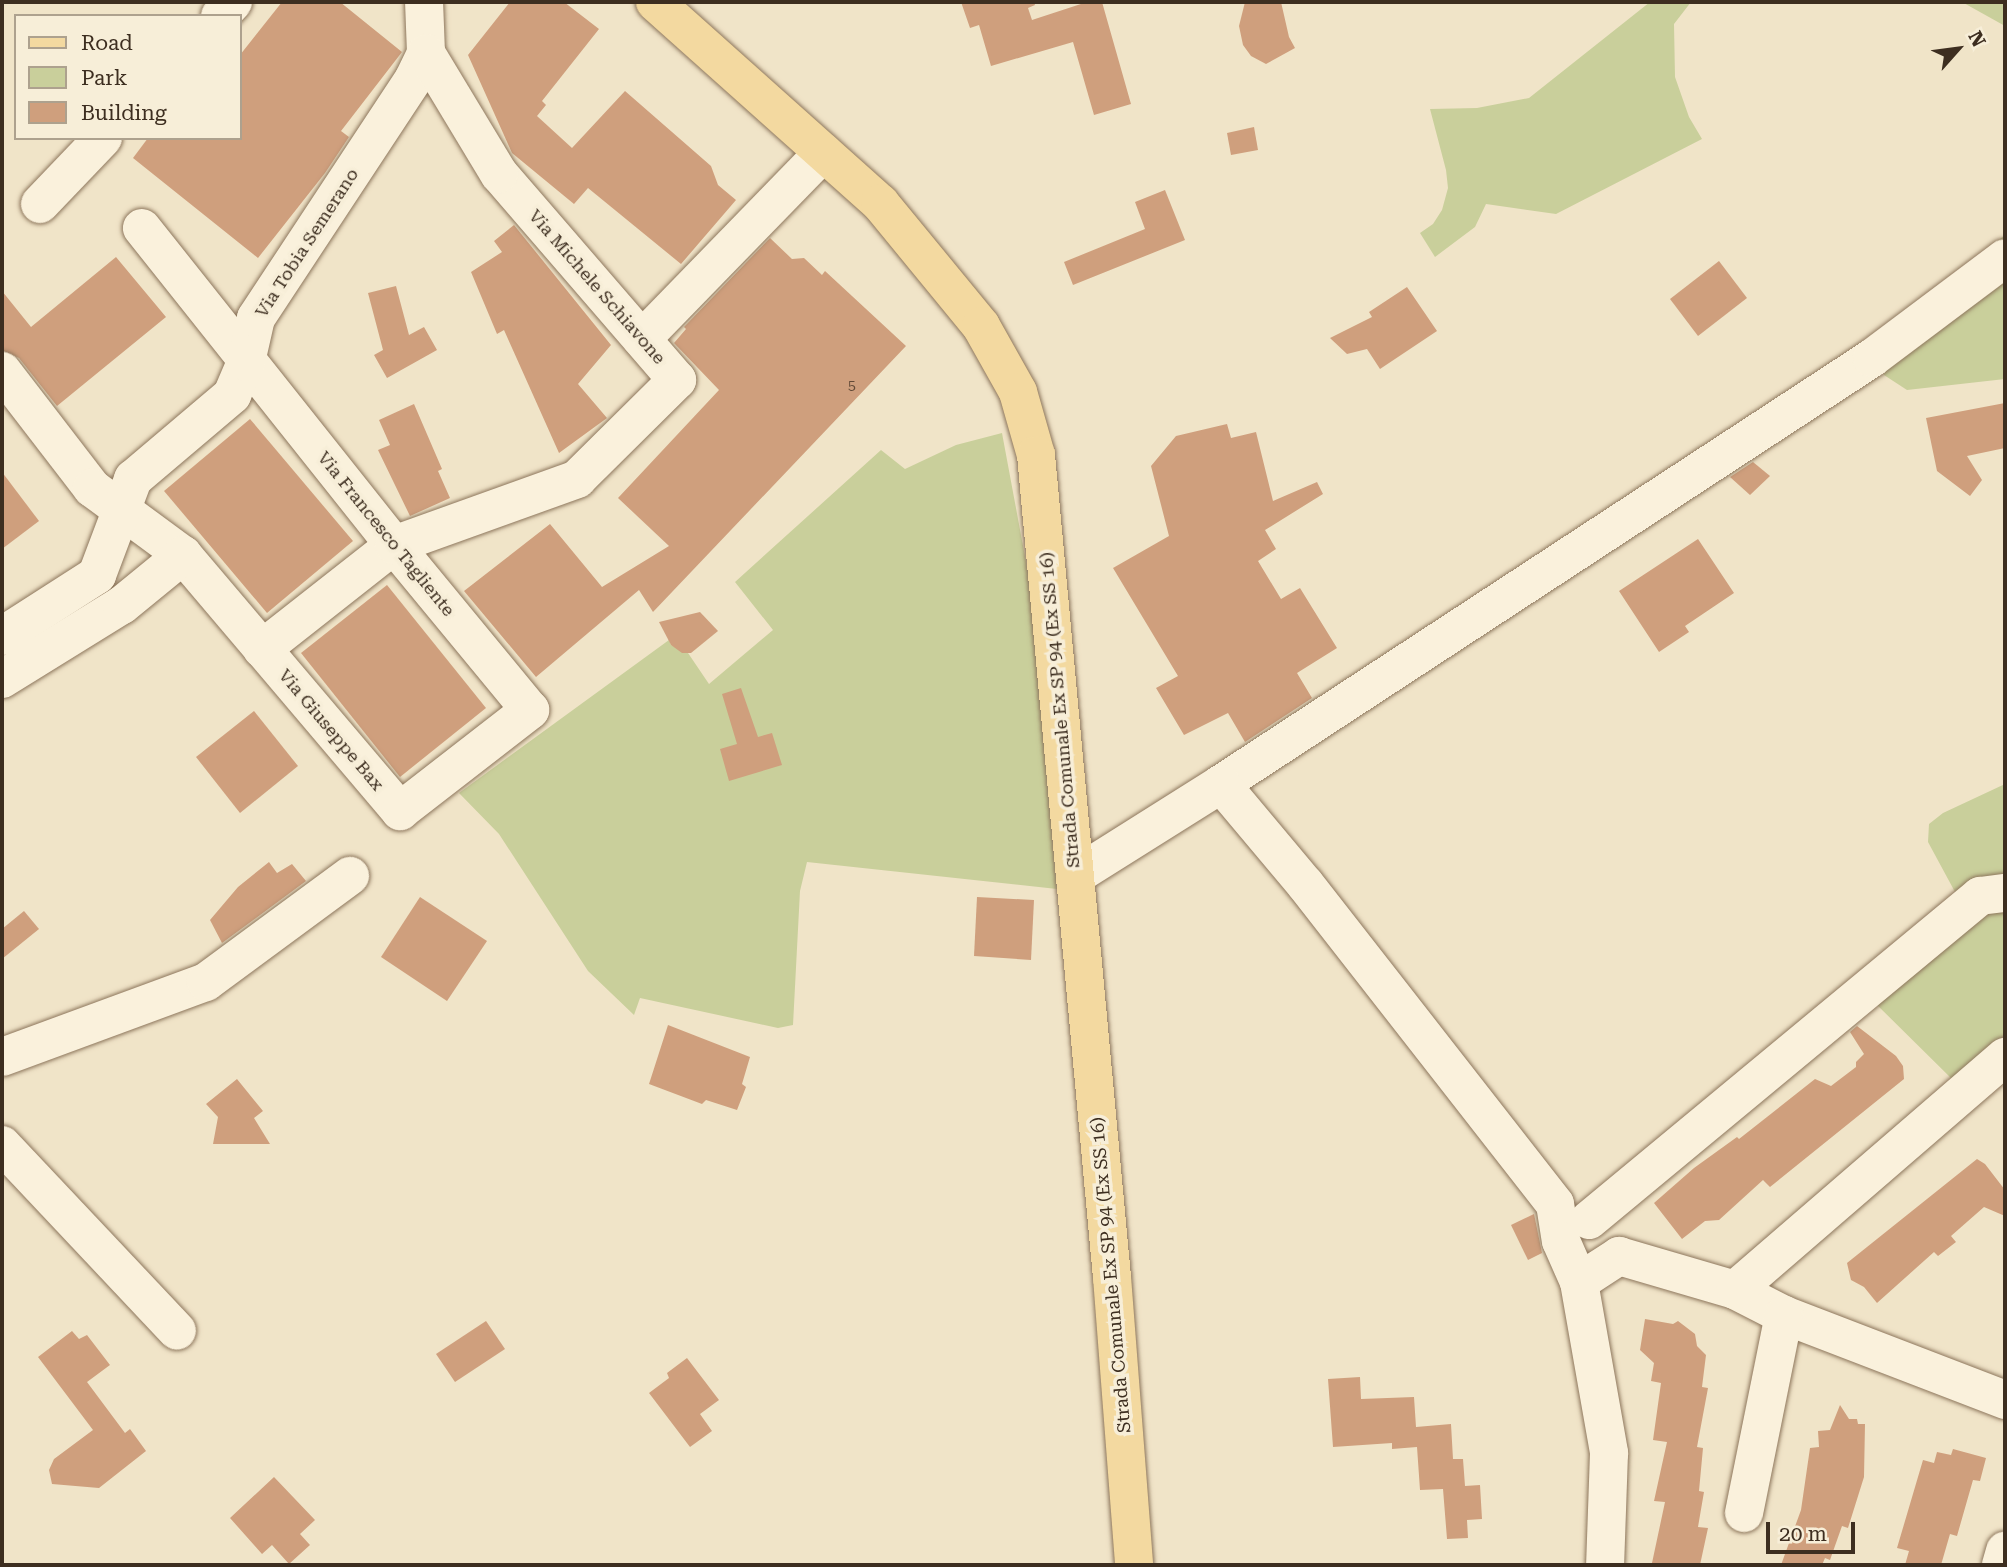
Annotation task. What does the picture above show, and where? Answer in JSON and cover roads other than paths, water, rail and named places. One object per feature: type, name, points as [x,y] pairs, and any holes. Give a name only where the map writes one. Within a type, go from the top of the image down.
[{"type":"main road","name":"Strada Comunale Ex SP 94 (Ex SS 16)","points":[[655,2],[880,203],[981,326],[1018,392],[1036,455],[1112,1277],[1134,1565]]},
{"type":"street","name":"Via Tobia Semerano","points":[[2,636],[97,575],[133,479],[232,395],[246,362],[256,318],[414,78],[426,53],[423,5]]},
{"type":"street","name":"Via Michele Schiavone","points":[[394,545],[577,479],[677,380],[499,174],[426,53]]},
{"type":"street","points":[[40,204],[101,140]]},
{"type":"street","points":[[642,339],[823,153]]},
{"type":"street","name":"Via Francesco Tagliente","points":[[142,228],[246,362],[530,710],[400,811]]},
{"type":"street","points":[[1075,876],[1871,358],[2005,258]]},
{"type":"street","name":"Via Giuseppe Bax","points":[[2,371],[92,488],[183,555],[400,811]]},
{"type":"street","points":[[262,649],[394,545]]},
{"type":"street","points":[[2,679],[122,605],[183,555]]},
{"type":"street","points":[[1220,784],[1305,884],[1555,1204],[1589,1220],[1619,1256],[1735,1290],[1784,1315],[2005,1400]]},
{"type":"street","points":[[2,1057],[206,982],[350,876]]},
{"type":"street","points":[[1589,1220],[1980,896],[2005,893]]},
{"type":"street","points":[[1735,1290],[2005,1057]]},
{"type":"street","points":[[2,1145],[177,1331]]},
{"type":"street","points":[[1555,1204],[1561,1241],[1579,1282],[1609,1452],[1605,1565]]},
{"type":"street","points":[[1579,1282],[1619,1256]]},
{"type":"street","points":[[1744,1513],[1784,1315]]},
{"type":"street","points":[[2001,1565],[2005,1551]]}]
